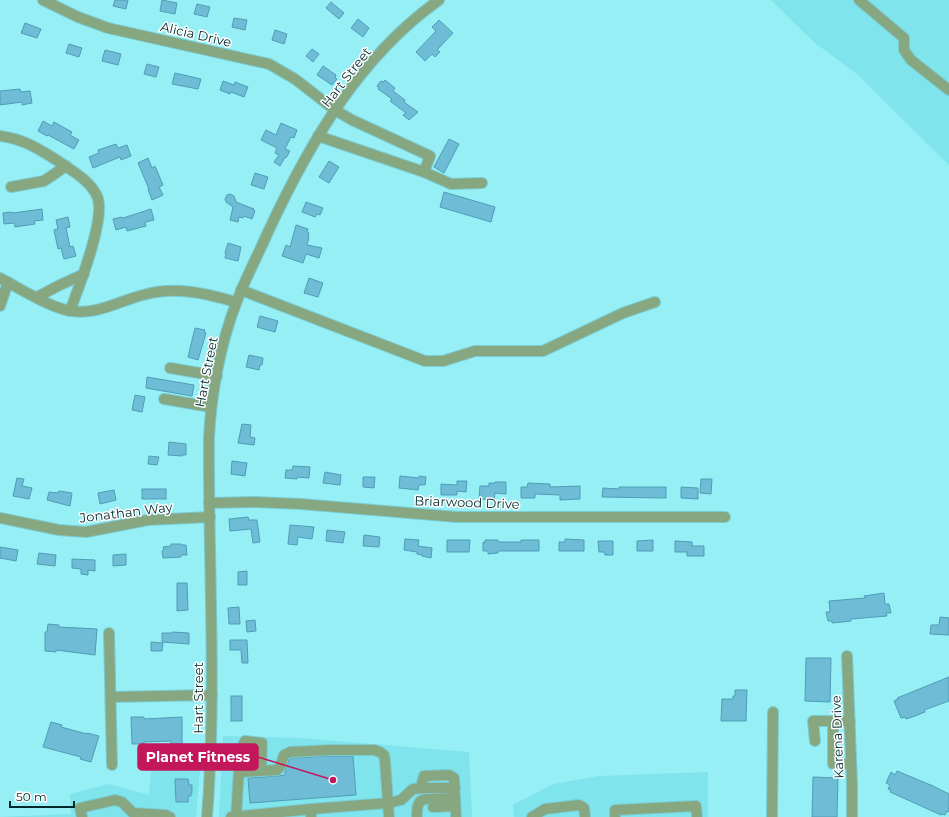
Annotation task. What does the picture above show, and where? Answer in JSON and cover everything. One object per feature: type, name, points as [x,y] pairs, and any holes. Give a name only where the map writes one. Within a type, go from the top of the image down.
[{"type":"street","name":"Alicia Drive","points":[[43,0],[78,17],[108,28],[269,64],[300,82],[335,110],[352,120],[430,156],[424,172]]},
{"type":"street","name":"Hart Street","points":[[207,817],[211,760],[212,695],[209,437],[211,407],[224,343],[241,290],[294,179],[318,136],[364,71],[386,47],[439,0]]},
{"type":"street","points":[[859,0],[904,38],[904,50],[911,60],[949,90]]},
{"type":"street","points":[[0,136],[14,138],[39,148],[66,166],[86,182],[98,198],[99,206],[95,234],[84,274],[70,311]]},
{"type":"street","points":[[318,136],[424,172],[451,184],[482,183]]},
{"type":"street","points":[[11,187],[44,181],[66,166]]},
{"type":"street","points":[[37,297],[84,274]]},
{"type":"street","points":[[0,306],[4,280],[54,306],[70,311],[96,310],[112,306],[141,295],[170,290],[198,292],[236,302]]},
{"type":"street","points":[[241,290],[425,361],[443,361],[475,351],[542,351],[623,313],[655,302]]},
{"type":"street","points":[[170,368],[217,376]]},
{"type":"street","points":[[164,399],[211,407]]},
{"type":"street","name":"Briarwood Drive","points":[[209,503],[290,503],[457,517],[725,517]]},
{"type":"street","name":"Jonathan Way","points":[[0,518],[59,530],[86,532],[148,520],[210,517]]},
{"type":"street","points":[[109,632],[112,765]]},
{"type":"street","name":"Karena Drive","points":[[847,656],[852,817]]},
{"type":"street","points":[[111,697],[212,695]]},
{"type":"street","points":[[772,817],[774,712]]},
{"type":"street","points":[[815,741],[813,721],[850,721]]},
{"type":"street","points":[[833,721],[832,764],[851,764]]},
{"type":"street","points":[[262,771],[262,743],[245,741],[243,743],[234,817],[311,813],[389,803],[401,800],[413,789],[422,788],[424,776],[449,775],[454,778],[456,817]]},
{"type":"street","points":[[240,772],[277,770],[280,767],[286,753],[332,750],[374,750],[380,752],[386,761],[389,817]]},
{"type":"street","points":[[417,817],[421,810],[430,803],[455,797]]},
{"type":"street","points":[[82,817],[80,808],[115,800],[122,802],[132,815],[166,815],[170,817]]},
{"type":"street","points":[[534,816],[545,809],[579,805],[584,808],[585,817]]},
{"type":"street","points":[[615,817],[615,810],[696,806],[697,817]]},
{"type":"shaded area","points":[[771,0],[949,0],[949,165],[857,74],[815,43]]},
{"type":"shaded area","points":[[223,736],[301,738],[469,752],[472,817],[219,817]]},
{"type":"shaded area","points":[[201,757],[196,817],[0,817],[71,814],[70,794],[109,784],[149,795],[152,761]]},
{"type":"shaded area","points":[[708,772],[708,817],[514,817],[513,805],[553,784],[599,776]]},
{"type":"building","points":[[115,0],[128,0],[126,9],[113,6]]},
{"type":"building","points":[[162,0],[177,3],[175,14],[160,11]]},
{"type":"building","points":[[331,2],[344,13],[339,19],[326,8]]},
{"type":"building","points":[[197,4],[210,7],[207,17],[194,14]]},
{"type":"building","points":[[234,18],[247,20],[245,30],[232,27]]},
{"type":"building","points":[[358,19],[369,28],[363,37],[351,28]]},
{"type":"building","points":[[439,20],[453,33],[437,50],[440,52],[435,57],[432,54],[425,61],[416,52],[436,31],[432,27]]},
{"type":"building","points":[[25,23],[41,29],[37,38],[21,33]]},
{"type":"building","points":[[275,30],[287,34],[284,44],[272,40]]},
{"type":"building","points":[[69,44],[82,48],[79,57],[66,53]]},
{"type":"building","points":[[312,49],[319,54],[313,62],[306,56]]},
{"type":"building","points":[[105,50],[121,54],[118,65],[102,61]]},
{"type":"building","points":[[147,64],[159,67],[156,77],[144,74]]},
{"type":"building","points":[[323,66],[336,75],[335,78],[337,79],[332,85],[317,75]]},
{"type":"building","points":[[175,73],[201,79],[198,89],[172,84]]},
{"type":"building","points":[[385,80],[395,88],[393,91],[405,100],[404,102],[418,112],[409,120],[403,115],[406,113],[390,101],[392,99],[378,89],[379,88],[377,86],[381,81],[383,82]]},
{"type":"building","points":[[223,81],[234,85],[235,82],[248,87],[244,97],[220,90]]},
{"type":"building","points":[[20,89],[21,92],[30,91],[32,103],[22,105],[22,102],[0,105],[0,91]]},
{"type":"building","points":[[43,121],[52,126],[54,122],[72,132],[70,135],[79,140],[74,149],[38,131]]},
{"type":"building","points":[[281,123],[297,130],[294,138],[291,137],[285,149],[290,151],[280,166],[274,162],[279,155],[275,153],[277,148],[261,140],[266,130],[276,135]]},
{"type":"building","points":[[449,139],[459,144],[444,173],[434,167]]},
{"type":"building","points":[[116,144],[118,148],[127,145],[131,156],[121,160],[120,157],[93,168],[89,157],[99,153],[98,150]]},
{"type":"building","points":[[148,158],[152,168],[155,166],[163,185],[159,187],[163,195],[152,200],[138,163]]},
{"type":"building","points":[[329,161],[339,167],[329,183],[319,177]]},
{"type":"building","points":[[255,173],[268,177],[264,189],[251,185]]},
{"type":"building","points":[[444,192],[495,207],[491,222],[440,207]]},
{"type":"building","points":[[230,194],[234,196],[236,202],[254,209],[253,210],[255,211],[252,219],[244,216],[243,218],[239,217],[238,222],[230,220],[233,207],[226,202],[225,199],[227,195]]},
{"type":"building","points":[[306,202],[323,208],[320,215],[317,214],[315,217],[302,212]]},
{"type":"building","points":[[42,209],[43,220],[34,221],[35,224],[15,227],[14,223],[4,224],[3,213]]},
{"type":"building","points":[[151,209],[154,220],[145,222],[146,226],[127,231],[126,227],[116,230],[113,219],[123,218]]},
{"type":"building","points":[[68,217],[70,227],[66,228],[70,247],[73,246],[76,256],[64,259],[61,248],[58,249],[54,230],[58,229],[56,220]]},
{"type":"building","points":[[296,225],[308,229],[307,232],[309,233],[309,237],[307,245],[322,248],[319,258],[306,254],[303,263],[282,256],[286,245],[290,247]]},
{"type":"building","points":[[228,243],[241,247],[238,261],[225,258]]},
{"type":"building","points":[[309,278],[323,283],[318,297],[304,293]]},
{"type":"building","points":[[260,316],[278,321],[275,332],[257,327]]},
{"type":"building","points":[[195,328],[205,330],[204,332],[206,333],[198,360],[188,357]]},
{"type":"building","points":[[249,355],[263,358],[262,365],[260,365],[259,370],[246,367]]},
{"type":"building","points":[[147,377],[194,385],[192,396],[146,388]]},
{"type":"building","points":[[135,395],[145,397],[142,412],[132,410]]},
{"type":"building","points":[[242,424],[251,425],[250,437],[255,438],[254,445],[238,443]]},
{"type":"building","points":[[169,442],[186,444],[186,455],[168,455]]},
{"type":"building","points":[[149,456],[159,457],[157,465],[148,464]]},
{"type":"building","points":[[232,461],[247,463],[245,476],[231,474]]},
{"type":"building","points":[[293,466],[310,467],[309,478],[285,478],[286,470],[292,470]]},
{"type":"building","points":[[325,472],[341,475],[340,485],[323,483]]},
{"type":"building","points":[[400,476],[419,478],[419,476],[426,477],[425,485],[419,485],[418,490],[399,488]]},
{"type":"building","points":[[363,477],[375,477],[374,488],[363,487]]},
{"type":"building","points":[[17,478],[24,479],[22,486],[32,488],[29,499],[13,496]]},
{"type":"building","points":[[701,479],[712,479],[711,494],[700,493]]},
{"type":"building","points":[[457,481],[467,481],[466,492],[457,491],[457,495],[441,495],[441,484],[457,485]]},
{"type":"building","points":[[506,482],[506,494],[495,493],[494,500],[479,499],[480,486],[489,486],[489,483]]},
{"type":"building","points":[[528,483],[550,484],[550,487],[580,486],[580,499],[560,500],[560,495],[535,494],[535,498],[521,498],[521,487],[527,487]]},
{"type":"building","points":[[619,487],[666,487],[666,498],[602,497],[603,488],[619,489]]},
{"type":"building","points":[[681,487],[698,488],[698,499],[681,498]]},
{"type":"building","points":[[142,489],[166,489],[166,499],[142,499]]},
{"type":"building","points":[[114,490],[116,500],[100,504],[98,493]]},
{"type":"building","points":[[59,491],[72,493],[70,506],[47,500],[49,492],[58,493]]},
{"type":"building","points":[[248,517],[249,520],[257,520],[260,542],[253,543],[251,529],[230,531],[229,519]]},
{"type":"building","points":[[290,525],[314,527],[312,539],[298,537],[297,545],[288,544]]},
{"type":"building","points":[[327,530],[345,532],[343,543],[326,541]]},
{"type":"building","points":[[364,535],[380,537],[379,547],[363,546]]},
{"type":"building","points":[[405,539],[419,540],[418,546],[432,548],[431,558],[417,554],[417,552],[404,550]]},
{"type":"building","points":[[565,539],[584,540],[584,551],[559,551],[559,542],[565,542]]},
{"type":"building","points":[[447,540],[470,540],[469,552],[447,552]]},
{"type":"building","points":[[485,540],[498,540],[498,542],[521,542],[521,540],[539,540],[539,551],[498,551],[498,553],[488,554],[488,551],[483,551],[483,542],[485,543]]},
{"type":"building","points":[[653,540],[653,551],[637,551],[637,541]]},
{"type":"building","points":[[598,541],[613,541],[613,555],[605,555],[604,552],[599,552]]},
{"type":"building","points":[[675,541],[692,542],[692,546],[704,546],[704,556],[687,556],[687,552],[675,552]]},
{"type":"building","points":[[171,544],[186,545],[187,555],[181,555],[181,557],[163,558],[163,547],[171,546]]},
{"type":"building","points":[[0,547],[18,550],[16,561],[0,558]]},
{"type":"building","points":[[39,553],[56,555],[55,566],[37,564]]},
{"type":"building","points":[[126,554],[126,565],[113,566],[113,555]]},
{"type":"building","points":[[72,559],[95,560],[95,571],[88,570],[88,575],[81,574],[81,569],[72,568]]},
{"type":"building","points":[[247,571],[247,585],[238,585],[238,572]]},
{"type":"building","points":[[177,583],[187,583],[188,610],[177,611]]},
{"type":"building","points":[[884,593],[885,604],[889,604],[891,613],[886,613],[887,616],[851,619],[851,621],[832,623],[832,621],[828,621],[826,612],[830,612],[829,601],[865,598],[864,596]]},
{"type":"building","points":[[239,607],[240,624],[229,624],[228,608]]},
{"type":"building","points":[[940,617],[949,618],[949,635],[930,634],[931,625],[939,625]]},
{"type":"building","points":[[255,620],[256,631],[247,632],[246,621]]},
{"type":"building","points":[[48,624],[59,625],[59,627],[97,629],[95,655],[56,650],[56,652],[45,651],[45,632],[47,632]]},
{"type":"building","points":[[162,633],[189,633],[189,644],[162,642]]},
{"type":"building","points":[[230,640],[247,640],[248,663],[242,663],[241,650],[230,650]]},
{"type":"building","points":[[151,642],[163,643],[162,651],[151,651]]},
{"type":"building","points":[[806,658],[831,658],[830,702],[805,701]]},
{"type":"building","points":[[949,677],[949,701],[924,710],[925,712],[915,716],[906,719],[905,717],[901,718],[894,701],[898,699],[897,698]]},
{"type":"building","points":[[735,690],[747,690],[746,721],[721,721],[722,699],[733,699],[733,696],[735,696]]},
{"type":"building","points":[[231,696],[242,696],[242,721],[231,721]]},
{"type":"building","points":[[131,717],[144,717],[144,719],[182,717],[182,744],[171,744],[171,741],[132,744]]},
{"type":"building","points":[[51,722],[62,725],[61,727],[99,736],[91,762],[80,759],[81,757],[43,747]]},
{"type":"building","points":[[353,756],[356,795],[250,803],[248,778],[285,775],[289,760],[292,758]]},
{"type":"building","points":[[897,771],[949,794],[949,812],[947,811],[945,815],[941,815],[890,792],[891,790],[888,789],[890,785],[886,783],[891,772],[895,775]]},
{"type":"building","points":[[813,777],[838,778],[837,817],[812,817]]},
{"type":"building","points":[[175,779],[188,779],[189,785],[192,785],[192,793],[191,796],[188,796],[188,802],[176,802]]},
{"type":"place","name":"Planet Fitness","points":[[333,780]]}]
